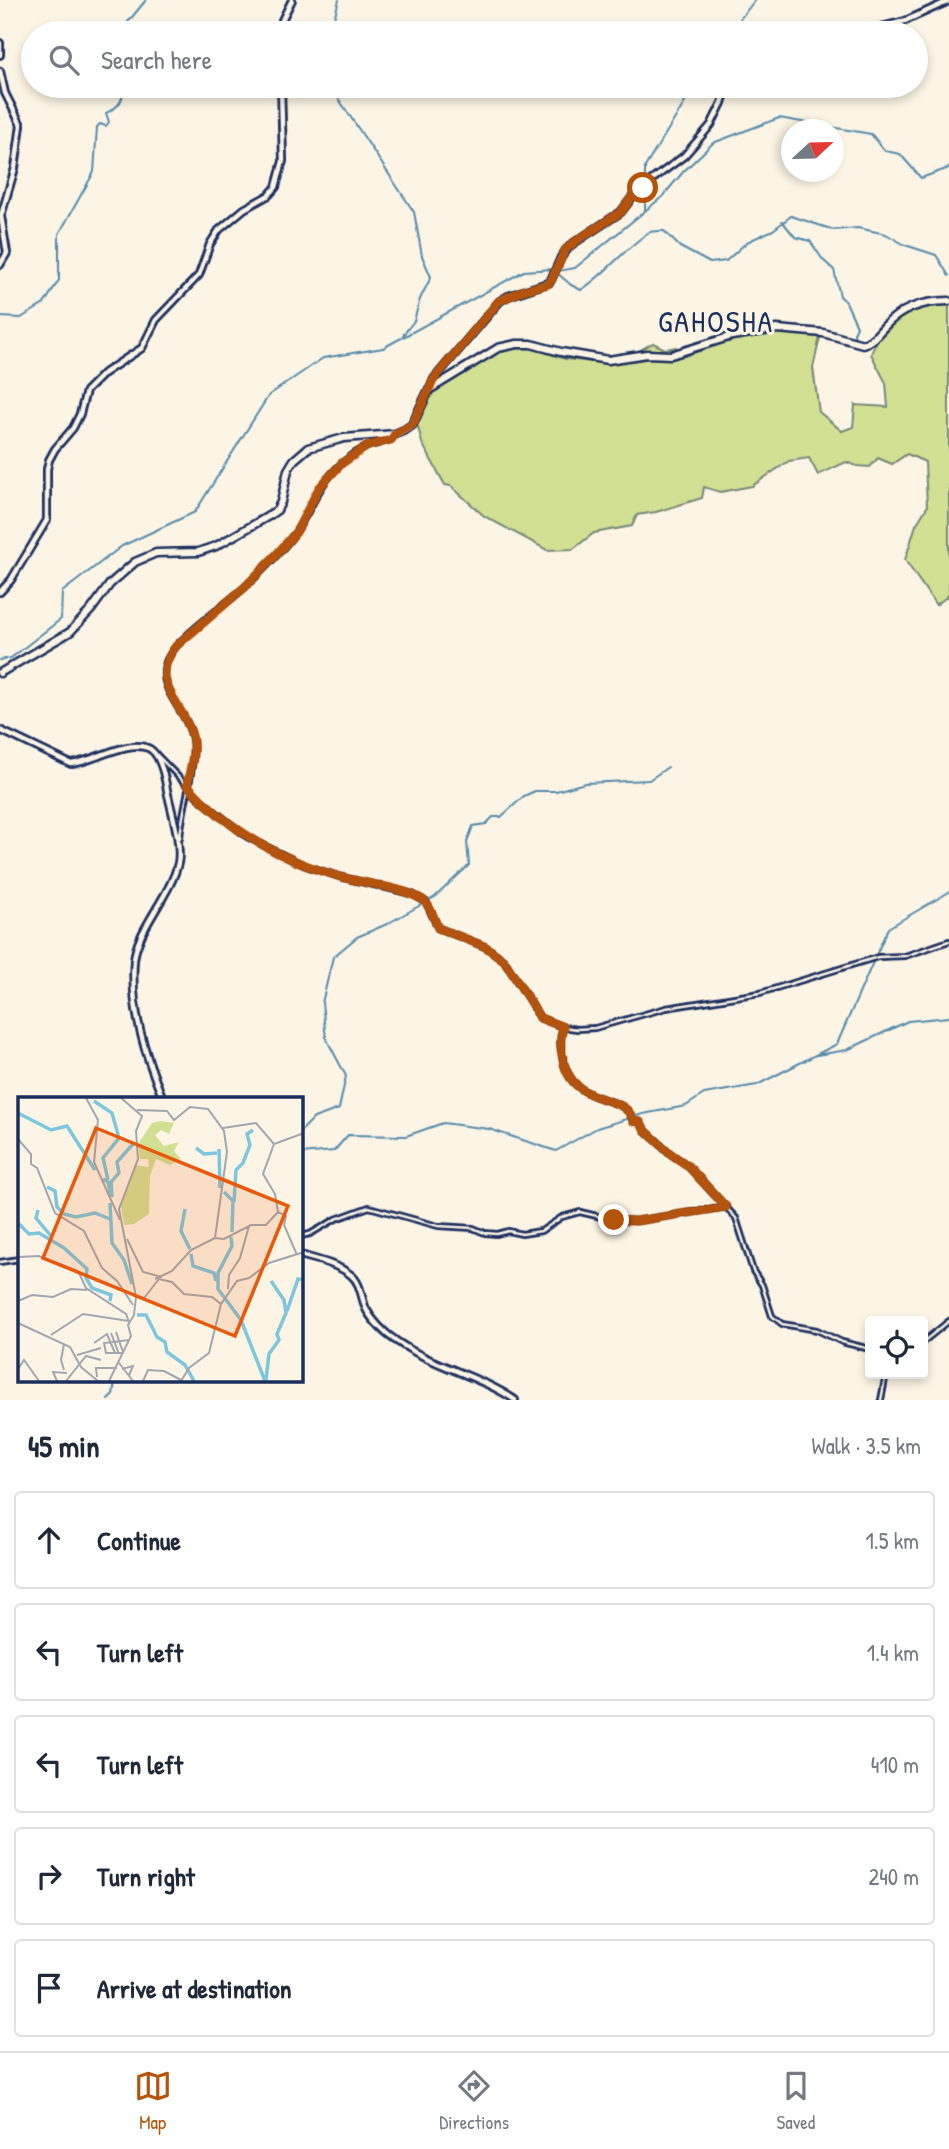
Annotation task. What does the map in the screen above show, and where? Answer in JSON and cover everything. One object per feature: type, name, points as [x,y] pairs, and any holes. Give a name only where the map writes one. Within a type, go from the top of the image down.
[{"type":"main road","points":[[0,673],[70,632],[110,583],[135,562],[156,553],[198,552],[216,546],[267,517],[281,502],[288,470],[307,448],[344,438],[395,434],[412,425],[429,390],[498,348],[531,344],[608,360],[647,354],[671,355],[732,336],[777,329],[823,333],[863,344],[875,338],[894,317],[906,309],[937,301],[949,301]]},
{"type":"street","points":[[282,21],[292,0]]},
{"type":"street","points":[[905,21],[949,1]]},
{"type":"street","points":[[0,43],[0,55]]},
{"type":"street","points":[[0,71],[5,93],[21,125],[15,168],[2,209],[7,253],[0,265]]},
{"type":"street","points":[[2,590],[47,520],[47,469],[55,449],[73,428],[80,414],[86,391],[104,373],[142,348],[156,320],[199,275],[210,244],[219,230],[244,209],[269,195],[276,187],[283,161],[281,98]]},
{"type":"street","points":[[429,390],[440,371],[499,301],[524,290],[548,284],[561,257],[571,245],[621,212],[645,184],[684,156],[710,125],[723,98]]},
{"type":"street","points":[[162,1097],[142,1045],[134,958],[176,869],[193,739],[165,682],[164,667],[168,656],[190,633],[245,587],[296,532],[319,488],[342,463],[368,446],[391,440],[395,434]]},
{"type":"street","points":[[0,583],[2,590]]},
{"type":"street","points":[[0,730],[71,764],[131,747],[148,748],[200,799],[247,837],[276,852],[338,876],[412,894],[426,902],[438,928],[486,947],[504,960],[540,1018],[563,1027],[595,1028],[666,1008],[760,993],[878,957],[905,956],[949,941]]},
{"type":"street","points":[[154,753],[165,776],[178,856]]},
{"type":"street","points":[[563,1027],[559,1040],[563,1066],[578,1088],[598,1098],[621,1104],[632,1113],[633,1121],[640,1122],[671,1154],[687,1165],[736,1218],[753,1271],[762,1285],[772,1316],[782,1324],[817,1330],[842,1342],[865,1348]]},
{"type":"street","points":[[303,1236],[349,1213],[369,1207],[438,1226],[473,1228],[485,1233],[508,1231],[522,1234],[541,1231],[562,1217],[580,1212],[614,1220],[636,1221],[726,1207]]},
{"type":"street","points":[[303,1256],[349,1273],[357,1282],[367,1309],[394,1340],[515,1400]]},
{"type":"street","points":[[0,1262],[18,1259]]},
{"type":"street","points":[[928,1338],[949,1321]]},
{"type":"street","points":[[881,1400],[885,1379]]},
{"type":"green space","points":[[949,303],[949,595],[936,605],[905,560],[916,525],[927,507],[925,462],[907,454],[892,464],[878,458],[870,467],[846,462],[818,475],[809,458],[789,461],[752,486],[720,492],[704,487],[702,498],[637,515],[632,526],[594,533],[573,549],[547,550],[484,516],[451,486],[445,485],[422,443],[417,423],[423,402],[433,390],[494,354],[511,349],[532,348],[565,359],[603,363],[619,362],[653,343],[665,349],[676,347],[685,356],[725,338],[785,332],[820,337],[813,368],[819,412],[842,431],[853,427],[855,405],[888,407],[886,383],[871,354],[884,329],[901,315],[911,311]]},
{"type":"waterway","points":[[129,21],[146,0]]},
{"type":"waterway","points":[[334,21],[339,0]]},
{"type":"waterway","points":[[738,21],[755,0]]},
{"type":"waterway","points":[[0,317],[21,318],[44,304],[59,280],[59,234],[94,172],[97,127],[100,124],[106,126],[109,122],[106,113],[120,103],[121,98]]},
{"type":"waterway","points":[[338,98],[414,212],[422,256],[431,277],[420,299],[414,321],[403,335]]},
{"type":"waterway","points":[[645,182],[645,167],[688,98]]},
{"type":"waterway","points":[[645,211],[662,197],[713,143],[779,118],[871,134],[885,151],[900,154],[921,178],[949,168]]},
{"type":"waterway","points":[[558,271],[575,268],[645,211],[645,188]]},
{"type":"waterway","points":[[556,272],[581,290],[599,277],[639,239],[656,231],[664,231],[680,247],[710,263],[726,261],[747,242],[773,230],[791,216],[834,230],[858,228],[886,234],[905,245],[936,255],[949,276]]},
{"type":"waterway","points":[[782,221],[795,237],[810,241],[834,270],[840,296],[846,302],[857,326],[855,339]]},
{"type":"waterway","points":[[0,660],[11,658],[61,619],[62,592],[122,546],[195,512],[269,395],[323,358],[383,348],[524,271],[553,269]]},
{"type":"waterway","points":[[303,1129],[314,1118],[339,1109],[346,1076],[326,1038],[322,1003],[333,957],[357,937],[387,924],[435,897],[469,865],[467,842],[473,826],[486,824],[493,817],[501,817],[524,796],[535,791],[556,791],[585,783],[649,780],[668,767]]},
{"type":"waterway","points":[[303,1154],[334,1151],[348,1135],[406,1136],[443,1123],[489,1129],[556,1151],[597,1128],[643,1114],[686,1106],[704,1094],[757,1085],[837,1044],[888,928],[949,892]]},
{"type":"waterway","points":[[817,1055],[847,1050],[908,1021],[949,1017]]},
{"type":"waterway","points":[[108,1400],[113,1395],[115,1382]]},
{"type":"district","name":"GAHOSHA","points":[[716,322]]},
{"type":"route","points":[[614,1220],[636,1221],[726,1207],[687,1165],[671,1154],[640,1122],[633,1121],[632,1113],[621,1104],[598,1098],[578,1088],[563,1066],[559,1040],[563,1027],[540,1018],[504,960],[486,947],[438,928],[426,902],[412,894],[338,876],[276,852],[247,837],[200,799],[187,785],[193,739],[165,682],[164,667],[176,646],[245,587],[276,555],[296,532],[319,488],[342,463],[368,446],[391,440],[395,434],[412,425],[434,379],[499,301],[524,290],[548,284],[565,250],[621,212],[635,193],[643,188]]}]
